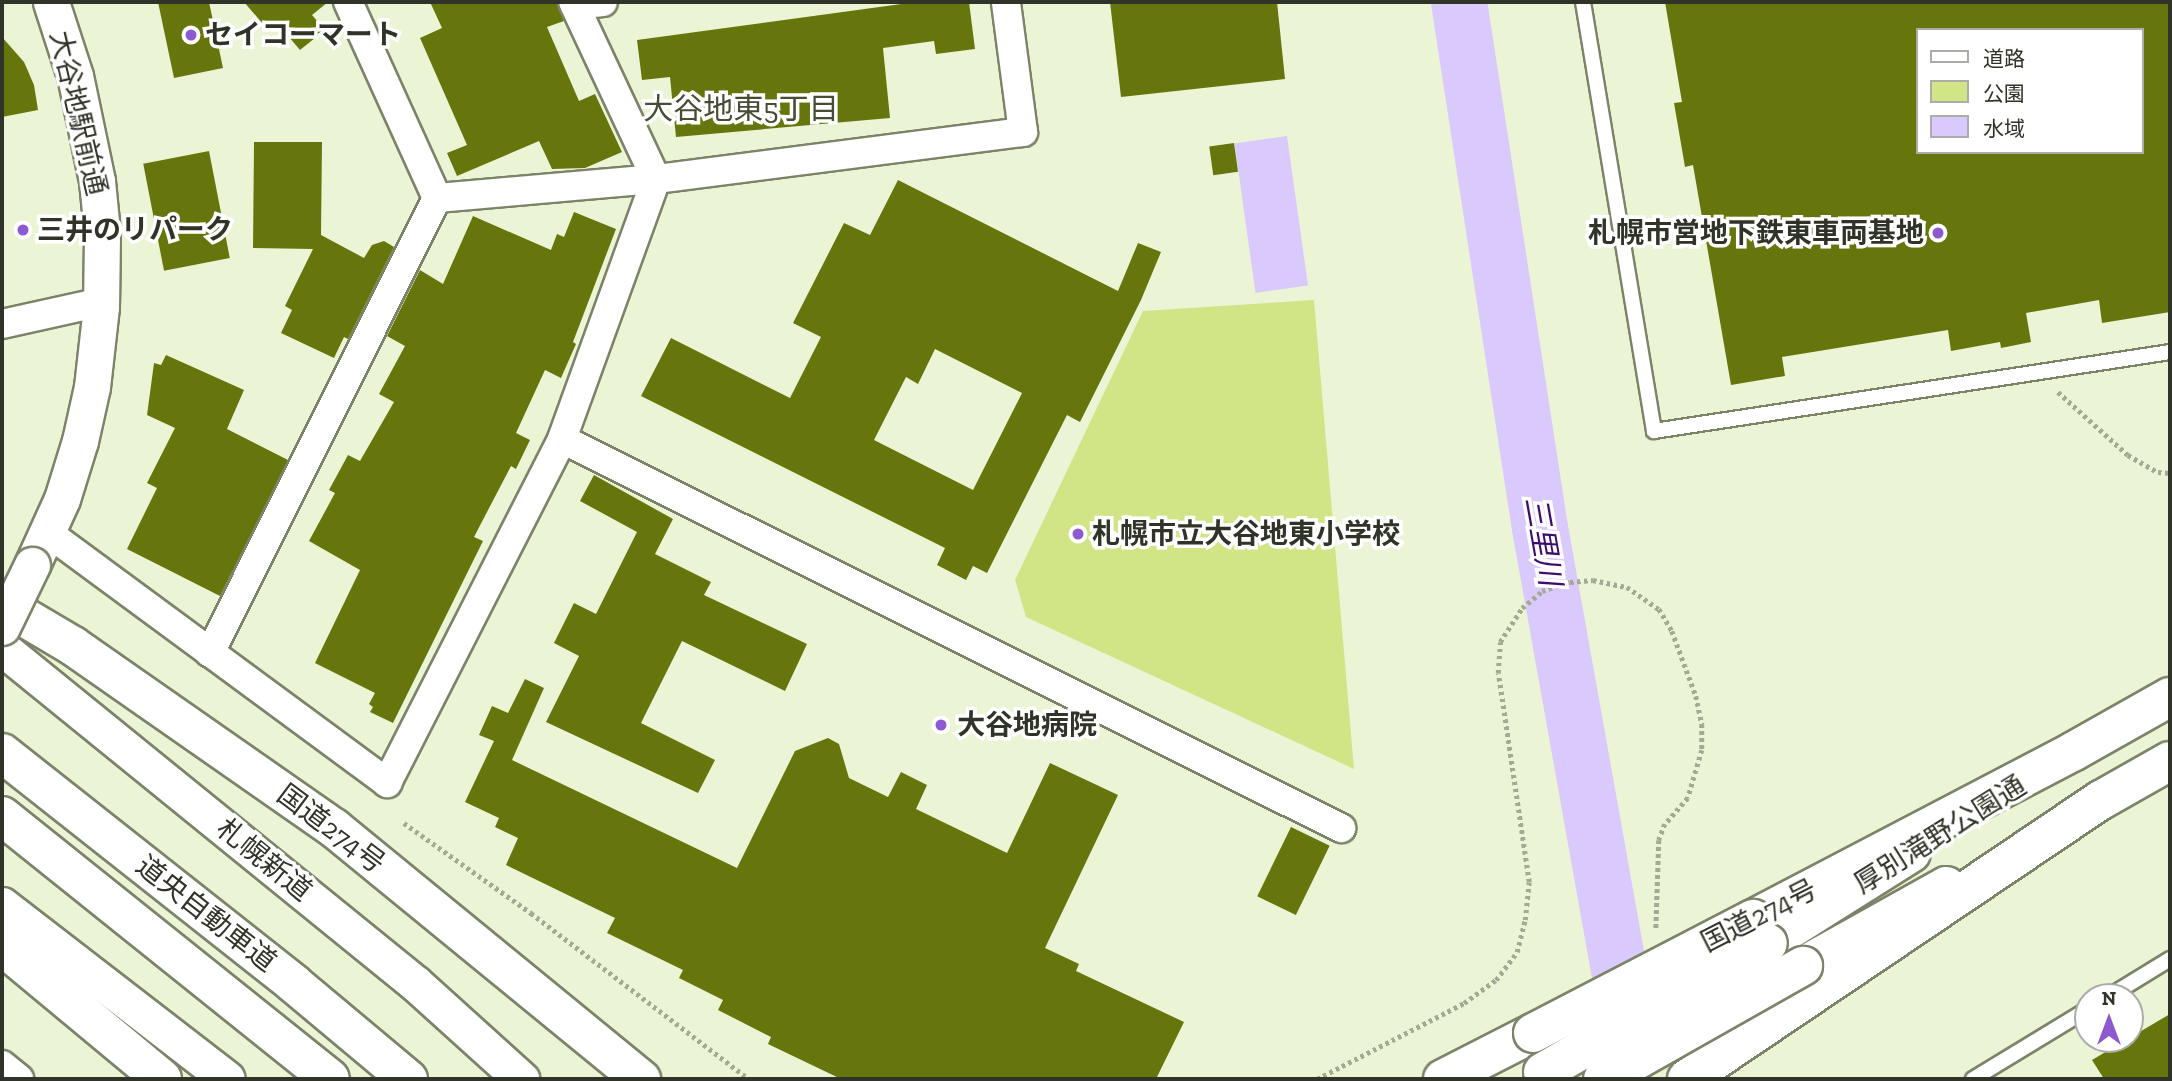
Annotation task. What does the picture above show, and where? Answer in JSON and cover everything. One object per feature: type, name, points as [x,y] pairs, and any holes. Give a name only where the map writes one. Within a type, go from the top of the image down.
[{"type":"main road","name":"国道274号","points":[[2,604],[73,646],[334,828],[641,1079]]},
{"type":"main road","name":"国道274号","points":[[1443,1079],[1532,1033],[1760,931],[2170,697]]},
{"type":"main road","name":"道央自動車道","points":[[2,752],[293,983],[408,1079]]},
{"type":"main road","name":"厚別滝野公園通","points":[[1603,1079],[1813,977],[2101,800],[2170,761]]},
{"type":"main road","name":"道央自動車道","points":[[2,816],[330,1079]]},
{"type":"main road","points":[[1536,1075],[1760,931]]},
{"type":"main road","points":[[2,946],[162,1079]]},
{"type":"main road","points":[[1686,1079],[1813,977]]},
{"type":"street","name":"大谷地駅前通","points":[[2,626],[47,532],[80,441],[92,387],[102,302],[102,232],[97,181],[75,76],[51,2]]},
{"type":"street","points":[[348,2],[437,198]]},
{"type":"street","points":[[47,532],[387,783],[562,439],[656,179],[574,3],[603,2]]},
{"type":"street","points":[[437,198],[656,179],[1023,132],[1006,2]]},
{"type":"street","points":[[210,653],[437,198]]},
{"type":"street","points":[[2,324],[102,302]]},
{"type":"street","points":[[562,439],[1341,828]]},
{"type":"street","name":"札幌新道","points":[[2,648],[416,984],[521,1079]]},
{"type":"street","points":[[2,905],[227,1079]]},
{"type":"street","points":[[2,1065],[19,1079]]},
{"type":"lane","points":[[1583,2],[1654,431],[2170,352]]},
{"type":"lane","points":[[2131,983],[2170,959]]},
{"type":"lane","points":[[1973,1079],[2074,1018]]},
{"type":"path","points":[[2057,392],[2128,455],[2158,472],[2170,473]]},
{"type":"path","points":[[1317,1079],[1464,1003],[1496,980],[1517,952],[1525,920],[1529,882],[1498,673],[1500,642],[1522,608],[1542,591],[1570,582],[1607,581],[1627,587],[1659,609],[1672,631],[1696,696],[1702,723],[1702,750],[1688,797],[1665,824],[1659,840],[1656,932]]},
{"type":"path","points":[[404,823],[531,913],[750,1079]]},
{"type":"green space","points":[[1314,300],[1354,769],[1026,617],[1015,580],[1143,311]]},
{"type":"water","points":[[1287,136],[1308,286],[1256,293],[1235,143]]},
{"type":"building","name":"セイコーマート","points":[[158,2],[209,2],[223,68],[174,78]]},
{"type":"building","points":[[244,2],[328,2],[312,15],[325,30],[300,50],[278,24],[269,31]]},
{"type":"building","points":[[430,2],[557,2],[564,21],[547,27],[579,101],[595,94],[622,152],[585,168],[552,169],[539,141],[457,176],[447,153],[467,145],[420,38],[442,28]]},
{"type":"building","points":[[916,2],[969,2],[975,49],[936,54],[934,41],[883,48],[890,118],[676,137],[670,77],[642,80],[637,40]]},
{"type":"building","points":[[1110,2],[1277,2],[1285,79],[1121,97]]},
{"type":"building","name":"札幌市営地下鉄東車両基地","points":[[1665,2],[2170,2],[2170,312],[2102,323],[2099,300],[2026,313],[2031,342],[2001,348],[2000,342],[1951,351],[1948,330],[1782,357],[1785,376],[1731,385],[1693,165],[1685,167],[1674,103],[1682,102]]},
{"type":"building","points":[[2,37],[24,62],[34,85],[38,110],[2,117]]},
{"type":"building","points":[[254,142],[322,142],[321,235],[364,258],[372,245],[384,241],[394,247],[348,339],[344,337],[334,358],[281,333],[292,310],[285,306],[313,249],[253,248]]},
{"type":"building","points":[[1234,143],[1238,172],[1213,175],[1209,146]]},
{"type":"building","points":[[209,151],[230,258],[164,271],[143,164]]},
{"type":"building","points":[[898,180],[1118,291],[1138,243],[1161,252],[1141,300],[1080,422],[1067,415],[987,573],[973,566],[966,580],[937,565],[945,548],[641,396],[671,338],[790,398],[821,337],[793,323],[844,223],[870,235]],"holes":[[[935,349],[1022,393],[973,490],[874,440],[906,377],[918,384]]]},
{"type":"building","points":[[574,212],[616,229],[573,342],[576,344],[561,378],[545,370],[516,433],[530,440],[516,469],[511,466],[474,537],[483,541],[393,723],[370,712],[373,707],[369,704],[375,693],[315,663],[360,570],[309,541],[335,493],[329,490],[348,455],[360,461],[394,402],[379,394],[405,346],[387,336],[420,270],[443,284],[473,216],[551,250],[557,234],[564,237]]},
{"type":"building","points":[[166,355],[244,390],[227,429],[288,460],[220,596],[127,549],[157,488],[147,483],[175,428],[147,415],[154,363],[161,365]]},
{"type":"building","points":[[594,475],[673,519],[655,554],[711,582],[704,595],[807,644],[785,691],[682,641],[641,723],[715,760],[698,793],[546,722],[579,656],[554,643],[574,603],[596,614],[637,532],[580,501]]},
{"type":"building","points":[[525,679],[544,688],[512,760],[737,868],[795,751],[828,738],[839,744],[849,778],[888,797],[901,772],[927,785],[916,809],[1007,853],[1050,763],[1118,795],[1045,948],[1079,964],[1076,971],[1184,1022],[1156,1079],[841,1079],[768,1044],[771,1037],[718,1010],[723,1000],[679,978],[683,970],[607,933],[615,918],[506,865],[518,838],[495,827],[499,818],[465,802],[494,741],[479,735],[492,706],[508,713]]},
{"type":"building","points":[[1291,827],[1330,846],[1296,915],[1257,896]]},
{"type":"building","points":[[2170,1014],[2170,1079],[2104,1079],[2092,1060],[2104,1053],[2144,1053],[2144,1029]]},
{"type":"waterway","name":"三里川","points":[[1459,2],[1540,528],[1632,1043]]},
{"type":"place","name":"セイコーマート","points":[[191,35]]},
{"type":"place","name":"三井のリパーク","points":[[23,230]]},
{"type":"place","name":"札幌市営地下鉄東車両基地","points":[[1938,233]]},
{"type":"place","name":"札幌市立大谷地東小学校","points":[[1078,534]]},
{"type":"place","name":"大谷地病院","points":[[941,725]]},
{"type":"district","name":"大谷地東5丁目","points":[[741,109]]}]
